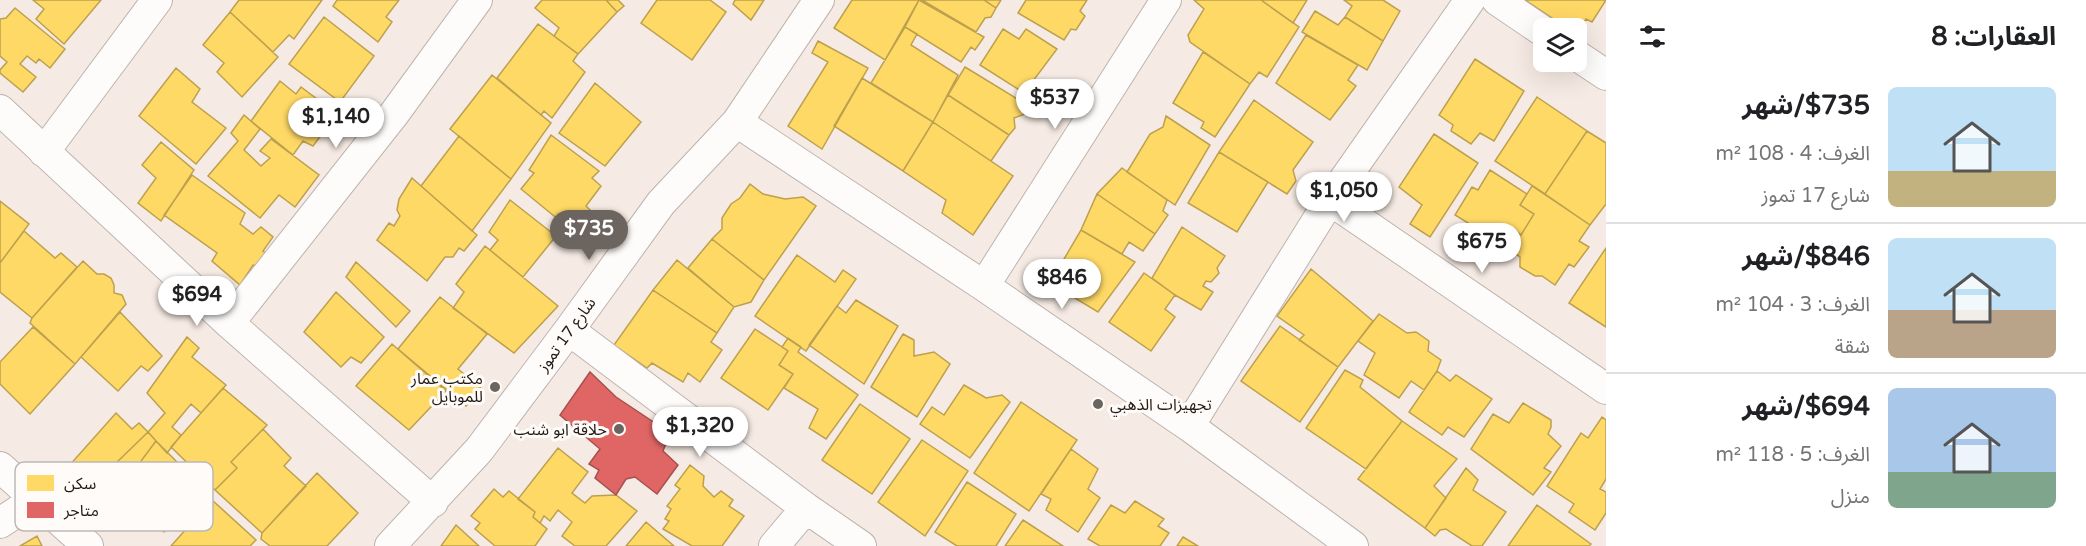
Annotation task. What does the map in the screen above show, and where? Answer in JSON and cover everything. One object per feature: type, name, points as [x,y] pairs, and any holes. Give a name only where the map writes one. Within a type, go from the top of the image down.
[{"type":"street","points":[[44,152],[157,0]]},
{"type":"street","points":[[229,323],[394,114],[477,0]]},
{"type":"street","name":"شارع 17 تموز","points":[[390,546],[479,450],[661,203],[737,122],[819,0]]},
{"type":"street","points":[[984,286],[1166,0]]},
{"type":"street","points":[[1190,426],[1330,200],[1470,0]]},
{"type":"street","points":[[1497,0],[1533,25]]},
{"type":"street","points":[[1587,62],[1606,75]]},
{"type":"street","points":[[0,110],[229,323],[433,502]]},
{"type":"street","points":[[737,122],[1190,426],[1353,546]]},
{"type":"street","points":[[1330,200],[1606,389]]},
{"type":"street","points":[[569,330],[806,508],[861,546]]},
{"type":"street","points":[[0,467],[15,480]]},
{"type":"street","points":[[774,546],[806,508]]},
{"type":"street","points":[[0,523],[15,513]]},
{"type":"street","points":[[71,531],[87,546]]},
{"type":"building: سكن","points":[[33,0],[101,0],[64,44],[36,19],[44,9]]},
{"type":"building: سكن","points":[[239,0],[322,0],[294,39],[289,35],[273,52],[230,12]]},
{"type":"building: سكن","points":[[337,0],[399,0],[386,17],[392,22],[378,42],[333,6]]},
{"type":"building: سكن","points":[[542,0],[606,0],[617,12],[578,54],[554,36],[559,28],[535,8]]},
{"type":"building: سكن","points":[[606,0],[618,0],[624,6],[617,12]]},
{"type":"building: سكن","points":[[657,0],[710,0],[726,12],[692,60],[641,23]]},
{"type":"building: سكن","points":[[735,0],[764,0],[751,20],[733,4]]},
{"type":"building: سكن","points":[[852,0],[919,0],[885,60],[834,28]]},
{"type":"building: سكن","points":[[919,0],[984,37],[975,50],[971,47],[961,62],[905,27]]},
{"type":"building: سكن","points":[[922,0],[984,0],[996,8],[991,17],[985,18],[976,32]]},
{"type":"building: سكن","points":[[984,0],[1001,0],[996,8]]},
{"type":"building: سكن","points":[[1026,0],[1087,0],[1080,11],[1085,16],[1076,30],[1071,29],[1064,40],[1018,13]]},
{"type":"building: سكن","points":[[1194,0],[1261,0],[1299,27],[1267,77],[1259,72],[1250,84],[1190,42],[1188,35],[1204,9]]},
{"type":"building: سكن","points":[[1261,0],[1307,0],[1293,23]]},
{"type":"building: سكن","points":[[1344,0],[1383,0],[1400,11],[1383,41],[1345,17],[1352,6]]},
{"type":"building: سكن","points":[[1525,0],[1606,0],[1592,22],[1587,18],[1552,18]]},
{"type":"building: سكن","points":[[15,8],[65,49],[50,68],[39,59],[36,63],[27,56],[20,64],[36,77],[23,92],[0,73],[7,62],[0,56],[0,19],[6,18]]},
{"type":"building: سكن","points":[[1315,11],[1338,25],[1345,17],[1383,41],[1367,70],[1302,32]]},
{"type":"building: سكن","points":[[230,12],[278,57],[242,97],[217,72],[224,63],[203,45]]},
{"type":"building: سكن","points":[[324,17],[374,56],[340,102],[289,64]]},
{"type":"building: سكن","points":[[538,24],[578,54],[573,61],[585,72],[552,118],[544,111],[541,115],[497,78]]},
{"type":"building: سكن","points":[[905,27],[917,34],[911,45],[958,75],[933,122],[871,83]]},
{"type":"building: سكن","points":[[1003,29],[1019,39],[1026,29],[1057,49],[1024,93],[980,65]]},
{"type":"building: سكن","points":[[1306,35],[1358,65],[1348,80],[1356,86],[1330,120],[1276,83]]},
{"type":"building: سكن","points":[[818,41],[868,68],[822,149],[788,126],[828,62],[812,53]]},
{"type":"building: سكن","points":[[1203,52],[1250,84],[1215,137],[1201,128],[1204,122],[1173,103]]},
{"type":"building: سكن","points":[[1475,59],[1524,91],[1494,141],[1480,133],[1471,144],[1451,131],[1453,125],[1439,115]]},
{"type":"building: سكن","points":[[965,67],[1029,106],[1025,114],[1014,118],[1015,128],[1009,135],[948,95]]},
{"type":"building: سكن","points":[[176,68],[200,89],[192,102],[226,128],[196,164],[139,116]]},
{"type":"building: سكن","points":[[492,75],[551,123],[511,179],[450,129]]},
{"type":"building: سكن","points":[[862,78],[933,122],[903,171],[834,126]]},
{"type":"building: سكن","points":[[280,81],[296,94],[301,87],[337,114],[313,146],[303,141],[293,155],[251,121]]},
{"type":"building: سكن","points":[[595,83],[641,122],[605,166],[559,133]]},
{"type":"building: سكن","points":[[948,95],[1009,135],[991,161],[933,122]]},
{"type":"building: سكن","points":[[1537,97],[1587,131],[1545,194],[1495,161]]},
{"type":"building: سكن","points":[[1254,100],[1313,142],[1293,170],[1296,181],[1287,194],[1219,152]]},
{"type":"building: سكن","points":[[244,115],[260,129],[244,150],[261,166],[270,158],[260,151],[271,139],[319,175],[295,207],[279,195],[260,218],[208,176],[238,141],[231,133]]},
{"type":"building: سكن","points":[[1166,116],[1210,145],[1175,205],[1127,172],[1150,134],[1163,127]]},
{"type":"building: سكن","points":[[933,122],[1013,176],[973,235],[942,213],[946,200],[903,171]]},
{"type":"building: سكن","points":[[1587,131],[1606,143],[1606,204],[1590,225],[1545,194]]},
{"type":"building: سكن","points":[[1434,134],[1478,163],[1430,237],[1410,224],[1422,205],[1399,187]]},
{"type":"building: سكن","points":[[551,135],[599,171],[592,178],[601,186],[586,206],[602,222],[592,237],[569,220],[565,225],[521,189],[534,173],[529,170]]},
{"type":"building: سكن","points":[[459,136],[511,179],[472,231],[421,186]]},
{"type":"building: سكن","points":[[161,142],[194,170],[161,221],[138,203],[156,178],[142,165]]},
{"type":"building: سكن","points":[[1219,152],[1268,182],[1237,232],[1188,203]]},
{"type":"building: سكن","points":[[1122,168],[1167,200],[1163,211],[1168,215],[1155,234],[1097,194]]},
{"type":"building: سكن","points":[[1490,170],[1527,194],[1520,205],[1534,214],[1521,235],[1515,230],[1505,246],[1455,215],[1472,187],[1478,190]]},
{"type":"building: سكن","points":[[192,175],[245,213],[240,224],[253,234],[261,227],[273,237],[263,251],[268,255],[260,267],[253,265],[240,285],[212,261],[217,253],[164,215]]},
{"type":"building: سكن","points":[[412,178],[477,235],[464,251],[459,248],[453,257],[445,257],[427,281],[377,240],[389,223],[394,226],[400,216],[397,210],[399,199]]},
{"type":"building: سكن","points":[[750,184],[763,194],[785,199],[803,197],[816,206],[764,280],[712,239],[722,229],[722,218],[731,204],[740,198]]},
{"type":"building: سكن","points":[[1532,186],[1590,225],[1579,241],[1589,247],[1574,267],[1569,264],[1555,285],[1542,276],[1535,276],[1520,267],[1520,257],[1505,246],[1515,230],[1521,235],[1534,214],[1520,205]]},
{"type":"building: سكن","points":[[1097,194],[1155,234],[1143,251],[1129,242],[1122,254],[1081,230]]},
{"type":"building: سكن","points":[[510,200],[556,236],[523,277],[490,250],[498,240],[489,232]]},
{"type":"building: سكن","points":[[0,201],[29,224],[0,263]]},
{"type":"building: سكن","points":[[1182,227],[1225,256],[1217,268],[1219,273],[1211,282],[1206,281],[1203,286],[1213,292],[1201,310],[1152,278]]},
{"type":"building: سكن","points":[[1081,230],[1135,262],[1098,312],[1050,283]]},
{"type":"building: سكن","points":[[24,231],[55,258],[61,253],[77,267],[32,318],[0,292],[0,263]]},
{"type":"building: سكن","points":[[712,239],[764,280],[751,302],[734,307],[688,268]]},
{"type":"building: سكن","points":[[485,246],[558,306],[514,353],[453,308],[464,292],[456,284]]},
{"type":"building: سكن","points":[[1606,248],[1606,327],[1569,303]]},
{"type":"building: سكن","points":[[797,255],[835,282],[843,270],[856,279],[806,351],[755,316]]},
{"type":"building: سكن","points":[[677,260],[734,307],[717,333],[653,290]]},
{"type":"building: سكن","points":[[83,261],[97,274],[104,274],[111,278],[114,293],[122,295],[126,304],[75,364],[30,323]]},
{"type":"building: سكن","points":[[356,262],[410,311],[396,327],[346,277]]},
{"type":"building: سكن","points":[[1311,269],[1373,321],[1338,367],[1299,340],[1304,335],[1277,316]]},
{"type":"building: سكن","points":[[1144,273],[1175,295],[1165,309],[1175,317],[1151,351],[1109,322]]},
{"type":"building: سكن","points":[[653,290],[717,333],[711,342],[722,350],[700,382],[688,373],[683,382],[652,363],[647,368],[614,345]]},
{"type":"building: سكن","points":[[336,292],[384,337],[361,363],[351,357],[341,367],[304,332]]},
{"type":"building: سكن","points":[[440,297],[487,334],[458,369],[482,389],[466,406],[398,349]]},
{"type":"building: سكن","points":[[856,300],[898,326],[864,384],[809,345],[837,306],[846,313]]},
{"type":"building: سكن","points":[[120,312],[162,356],[148,371],[141,366],[118,391],[81,357]]},
{"type":"building: سكن","points":[[1379,314],[1407,333],[1416,332],[1429,341],[1428,351],[1441,360],[1437,371],[1424,390],[1411,381],[1399,398],[1364,375],[1375,353],[1358,341]]},
{"type":"building: سكن","points":[[1280,326],[1338,367],[1300,422],[1241,381]]},
{"type":"building: سكن","points":[[33,327],[75,364],[30,414],[0,384],[0,362]]},
{"type":"building: سكن","points":[[755,329],[788,351],[779,365],[793,374],[768,410],[721,378]]},
{"type":"building: سكن","points":[[903,334],[914,340],[914,356],[934,352],[950,364],[917,417],[871,387]]},
{"type":"building: سكن","points":[[187,337],[199,348],[192,357],[226,385],[201,413],[191,404],[172,427],[181,435],[167,453],[148,432],[165,413],[147,393]]},
{"type":"building: سكن","points":[[788,338],[801,347],[798,352],[858,395],[826,439],[809,428],[818,409],[784,388],[793,374],[779,365],[788,351],[782,347]]},
{"type":"building: سكن","points":[[392,344],[446,391],[409,430],[356,386]]},
{"type":"building: سكن","points":[[1345,370],[1363,380],[1360,387],[1402,421],[1366,469],[1306,428]]},
{"type":"building: سكن","points":[[1437,371],[1450,381],[1456,375],[1492,399],[1464,437],[1448,427],[1442,435],[1409,412]]},
{"type":"building: سكن","points":[[964,385],[986,398],[1002,395],[1010,402],[970,458],[920,424],[932,407],[944,415]]},
{"type":"building: سكن","points":[[223,388],[267,425],[231,462],[237,468],[215,490],[213,488],[213,462],[186,462],[171,447]]},
{"type":"building: سكن","points":[[1021,402],[1077,440],[1029,511],[974,473]]},
{"type":"building: سكن","points":[[1523,403],[1551,420],[1548,434],[1561,446],[1544,468],[1551,472],[1533,495],[1471,449],[1493,414],[1509,423]]},
{"type":"building: سكن","points":[[860,404],[910,439],[872,494],[822,460]]},
{"type":"building: سكن","points":[[116,413],[132,429],[139,423],[148,432],[117,462],[72,462]]},
{"type":"building: سكن","points":[[1602,417],[1606,420],[1606,479],[1600,489],[1606,492],[1606,513],[1595,530],[1569,512],[1574,504],[1547,486],[1581,433],[1588,438]]},
{"type":"building: سكن","points":[[1402,421],[1457,459],[1434,486],[1446,498],[1425,528],[1358,479]]},
{"type":"building: سكن","points":[[263,429],[291,458],[284,466],[306,486],[262,533],[215,490],[237,468],[231,462]]},
{"type":"building: سكن","points":[[148,432],[156,441],[142,462],[117,462]]},
{"type":"building: سكن","points":[[922,440],[968,471],[925,536],[878,502]]},
{"type":"building: سكن","points":[[156,441],[177,462],[142,462]]},
{"type":"building: سكن","points":[[558,448],[588,472],[572,493],[585,503],[592,496],[616,495],[637,511],[606,546],[575,546],[562,536],[572,522],[558,510],[550,521],[544,516],[540,523],[533,517],[535,512],[518,499]]},
{"type":"building: سكن","points":[[1071,449],[1098,469],[1088,489],[1100,498],[1078,532],[1046,510],[1051,499],[1041,494]]},
{"type":"building: سكن","points":[[690,465],[704,476],[703,486],[714,497],[721,491],[733,500],[729,506],[744,516],[722,546],[692,546],[663,529],[669,521],[665,519],[671,509],[667,506],[680,489],[675,485]]},
{"type":"building: سكن","points":[[1466,468],[1478,480],[1473,490],[1506,512],[1482,546],[1472,546],[1446,529],[1440,530],[1435,536],[1425,528]]},
{"type":"building: سكن","points":[[317,473],[358,513],[327,546],[270,546],[261,539],[262,533]]},
{"type":"building: سكن","points":[[967,482],[1016,514],[996,546],[957,546],[935,532]]},
{"type":"building: سكن","points":[[494,489],[503,497],[509,491],[535,512],[533,517],[547,529],[535,546],[495,546],[475,529],[480,523],[471,516]]},
{"type":"building: سكن","points":[[213,501],[256,540],[250,546],[171,546],[184,531],[213,531]]},
{"type":"building: سكن","points":[[1135,501],[1164,519],[1158,526],[1169,533],[1160,546],[1100,546],[1088,539],[1111,505],[1125,513]]},
{"type":"building: سكن","points":[[1537,505],[1591,544],[1589,546],[1508,546]]},
{"type":"building: سكن","points":[[1023,520],[1063,546],[1005,546]]},
{"type":"building: سكن","points":[[646,522],[674,546],[626,546]]},
{"type":"building: سكن","points":[[456,525],[479,546],[441,546]]},
{"type":"building: سكن","points":[[37,536],[42,546],[20,546]]},
{"type":"building: سكن","points":[[1183,537],[1198,546],[1177,546]]},
{"type":"building: متاجر","points":[[590,372],[616,397],[670,433],[663,451],[678,465],[657,494],[635,477],[626,479],[616,495],[595,478],[599,470],[589,464],[600,449],[560,415]]},
{"type":"place","name":"مكتب عمار للموبايل","points":[[495,387]]},
{"type":"place","name":"تجهيزات الذهبي","points":[[1098,404]]},
{"type":"place","name":"حلاقة ابو شنب","points":[[619,429]]}]
